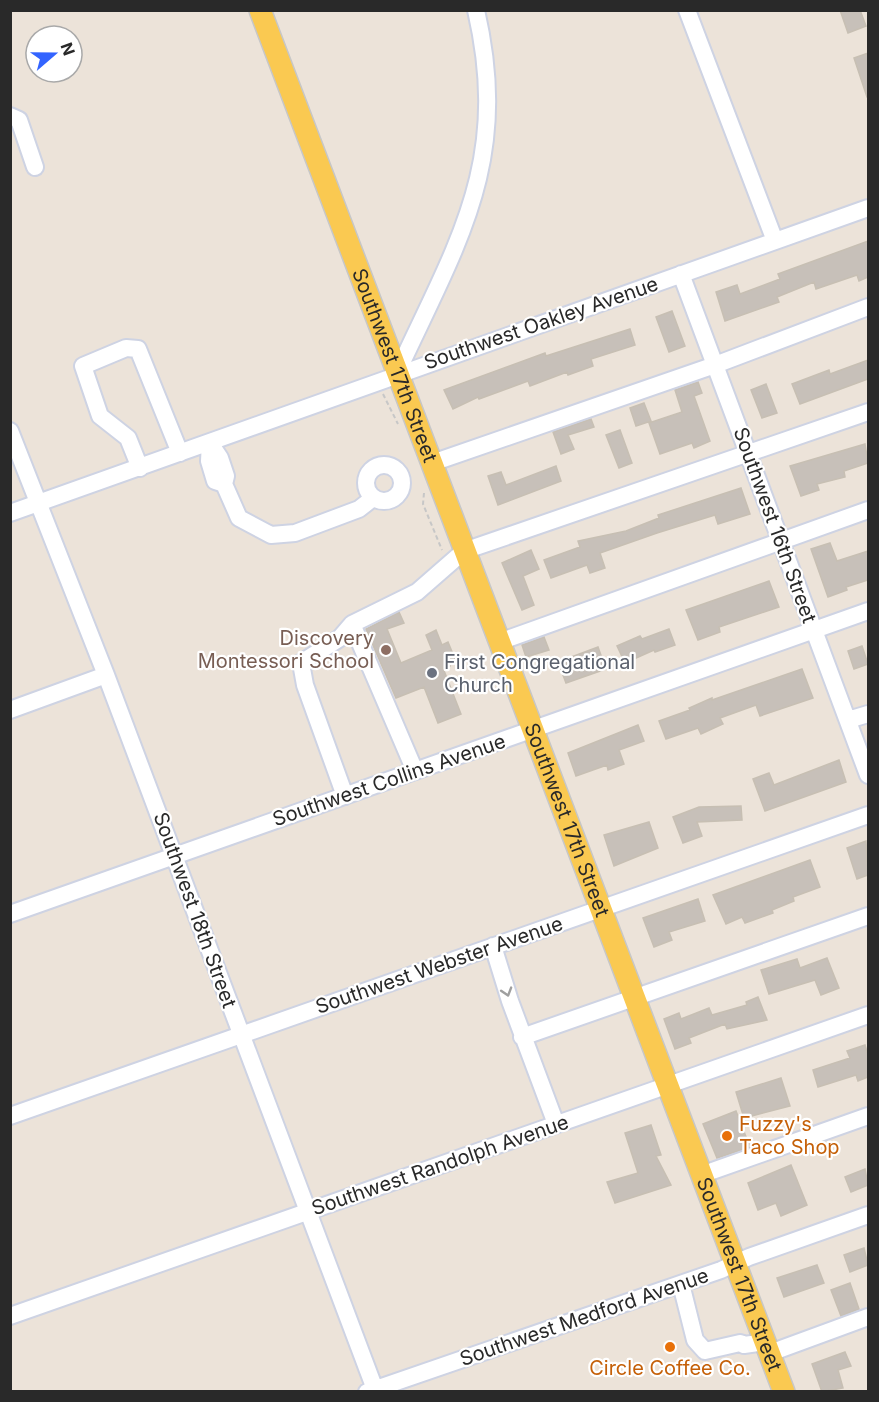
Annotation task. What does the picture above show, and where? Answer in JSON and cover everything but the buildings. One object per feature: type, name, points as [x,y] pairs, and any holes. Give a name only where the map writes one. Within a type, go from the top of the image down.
[{"type":"main road","name":"Southwest 17th Street","points":[[260,10],[784,1392]]},
{"type":"street","points":[[397,373],[460,236],[478,184],[486,141],[489,107],[485,53],[476,10]]},
{"type":"street","points":[[687,10],[775,241]]},
{"type":"street","points":[[10,116],[19,120],[35,167]]},
{"type":"street","name":"Southwest Oakley Avenue","points":[[10,513],[140,468],[397,373],[868,208]]},
{"type":"street","name":"Southwest 16th Street","points":[[681,274],[868,775]]},
{"type":"street","points":[[432,463],[715,365],[868,307]]},
{"type":"street","points":[[140,468],[128,438],[100,416],[83,366],[126,348],[138,349],[180,453]]},
{"type":"street","points":[[345,796],[305,685],[301,663],[340,638],[352,624],[417,592],[464,551],[868,412]]},
{"type":"street","name":"Southwest 18th Street","points":[[10,430],[174,855],[308,1211],[372,1391]]},
{"type":"street","points":[[210,442],[209,461],[215,481],[224,484],[239,518],[271,535],[295,533],[359,509],[374,498]]},
{"type":"street","points":[[499,642],[868,510]]},
{"type":"street","name":"Southwest Collins Avenue","points":[[10,914],[868,611]]},
{"type":"street","points":[[352,624],[415,771]]},
{"type":"street","points":[[10,710],[106,675]]},
{"type":"street","points":[[848,720],[868,714]]},
{"type":"street","name":"Southwest Webster Avenue","points":[[10,1116],[868,815]]},
{"type":"street","points":[[522,1037],[868,916]]},
{"type":"street","points":[[493,946],[522,1037],[556,1124]]},
{"type":"street","name":"Southwest Randolph Avenue","points":[[10,1316],[868,1015]]},
{"type":"street","points":[[701,1175],[868,1116]]},
{"type":"street","name":"Southwest Medford Avenue","points":[[372,1391],[681,1284],[868,1215]]},
{"type":"street","points":[[681,1284],[695,1340],[705,1351],[740,1343],[744,1346],[768,1348],[868,1317]]},
{"type":"place","name":"Discovery Montessori School","points":[[386,650]]},
{"type":"place","name":"First Congregational Church","points":[[432,673]]},
{"type":"place","name":"Fuzzy's Taco Shop","points":[[727,1136]]},
{"type":"place","name":"Circle Coffee Co.","points":[[670,1347]]}]
